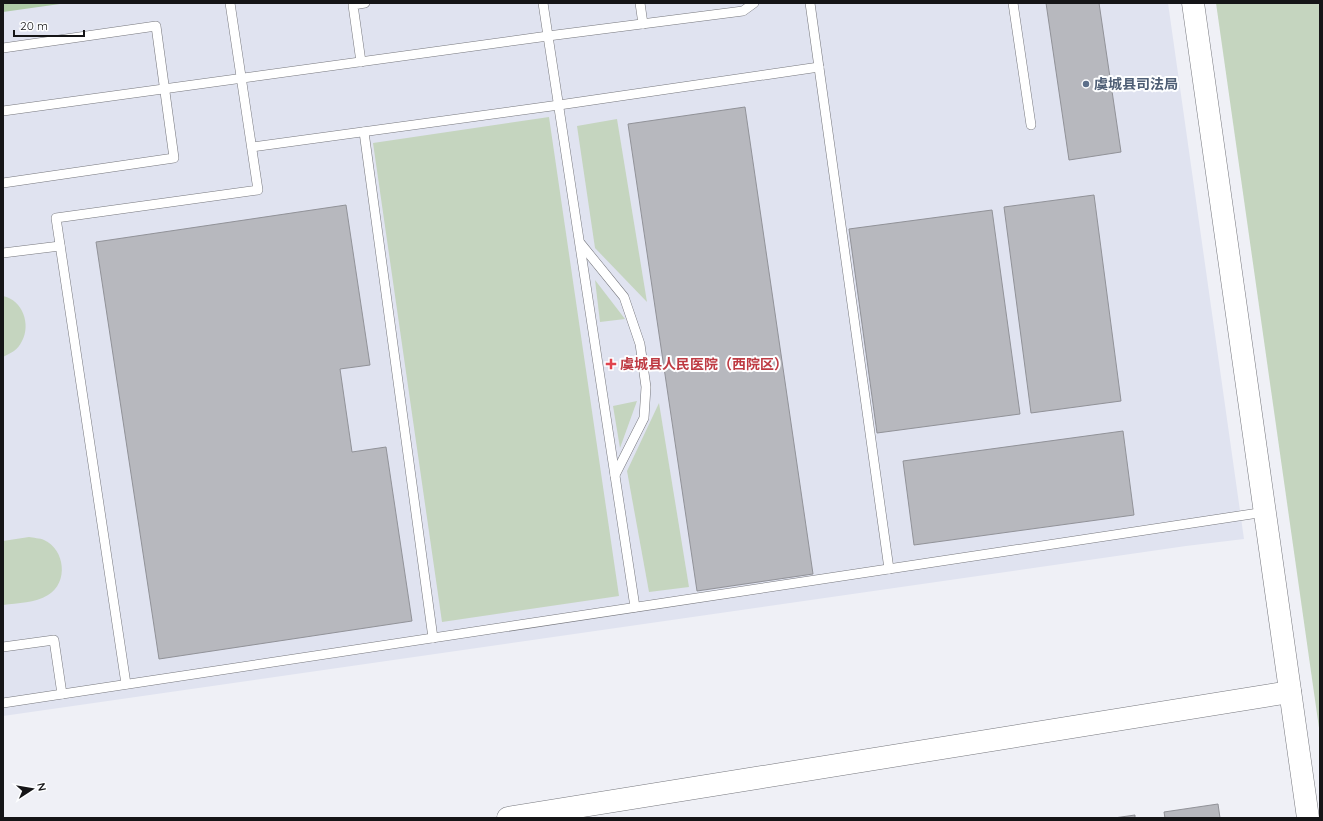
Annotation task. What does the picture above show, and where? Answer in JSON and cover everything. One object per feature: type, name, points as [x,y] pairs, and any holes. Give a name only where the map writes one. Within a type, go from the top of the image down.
[{"type":"street","points":[[1193,3],[1308,818]]},
{"type":"street","points":[[508,818],[1290,692]]},
{"type":"lane","points":[[126,684],[56,218],[258,190],[230,3]]},
{"type":"lane","points":[[361,62],[353,5],[365,3]]},
{"type":"lane","points":[[543,3],[635,607]]},
{"type":"lane","points":[[640,3],[643,24]]},
{"type":"lane","points":[[3,111],[743,10],[754,3]]},
{"type":"lane","points":[[810,3],[889,569]]},
{"type":"lane","points":[[1013,3],[1031,125]]},
{"type":"lane","points":[[3,48],[156,26],[174,158],[3,183]]},
{"type":"lane","points":[[252,147],[559,105],[819,67]]},
{"type":"lane","points":[[364,132],[433,638]]},
{"type":"lane","points":[[580,243],[624,297],[640,344],[646,387],[644,418],[615,475]]},
{"type":"lane","points":[[3,253],[60,246]]},
{"type":"lane","points":[[3,703],[1266,512]]},
{"type":"lane","points":[[3,647],[54,640],[62,694]]},
{"type":"shaded area","name":"虞城县人民医院（西院区）","points":[[3,3],[1168,3],[1244,539],[1186,546],[3,716]]},
{"type":"green space","points":[[3,3],[67,3],[3,12]]},
{"type":"green space","points":[[1216,3],[1320,3],[1320,735]]},
{"type":"green space","points":[[549,117],[619,596],[442,622],[373,143]]},
{"type":"green space","points":[[617,119],[647,302],[595,248],[577,126]]},
{"type":"green space","points":[[595,280],[625,319],[600,322]]},
{"type":"green space","points":[[3,296],[16,302],[23,314],[26,328],[25,335],[18,347],[3,357]]},
{"type":"green space","points":[[637,401],[620,448],[613,406]]},
{"type":"green space","points":[[659,403],[689,587],[649,592],[627,471]]},
{"type":"green space","points":[[29,537],[44,540],[51,544],[56,551],[62,566],[62,575],[59,583],[55,590],[38,600],[3,605],[3,541]]},
{"type":"building","points":[[1046,3],[1099,3],[1121,152],[1069,160]]},
{"type":"building","points":[[745,107],[813,574],[697,591],[628,124]]},
{"type":"building","points":[[1094,195],[1121,401],[1031,413],[1004,207]]},
{"type":"building","points":[[346,205],[370,365],[340,369],[352,452],[386,447],[412,621],[159,659],[96,242]]},
{"type":"building","points":[[992,210],[1020,414],[877,433],[849,229]]},
{"type":"building","points":[[1123,431],[1134,515],[914,545],[903,461]]},
{"type":"building","points":[[1218,804],[1220,818],[1165,818],[1164,812]]},
{"type":"building","points":[[1135,815],[1135,818],[1114,818]]},
{"type":"place","name":"虞城县司法局","points":[[1086,84]]},
{"type":"place","name":"虞城县人民医院（西院区）","points":[[611,364]]}]
